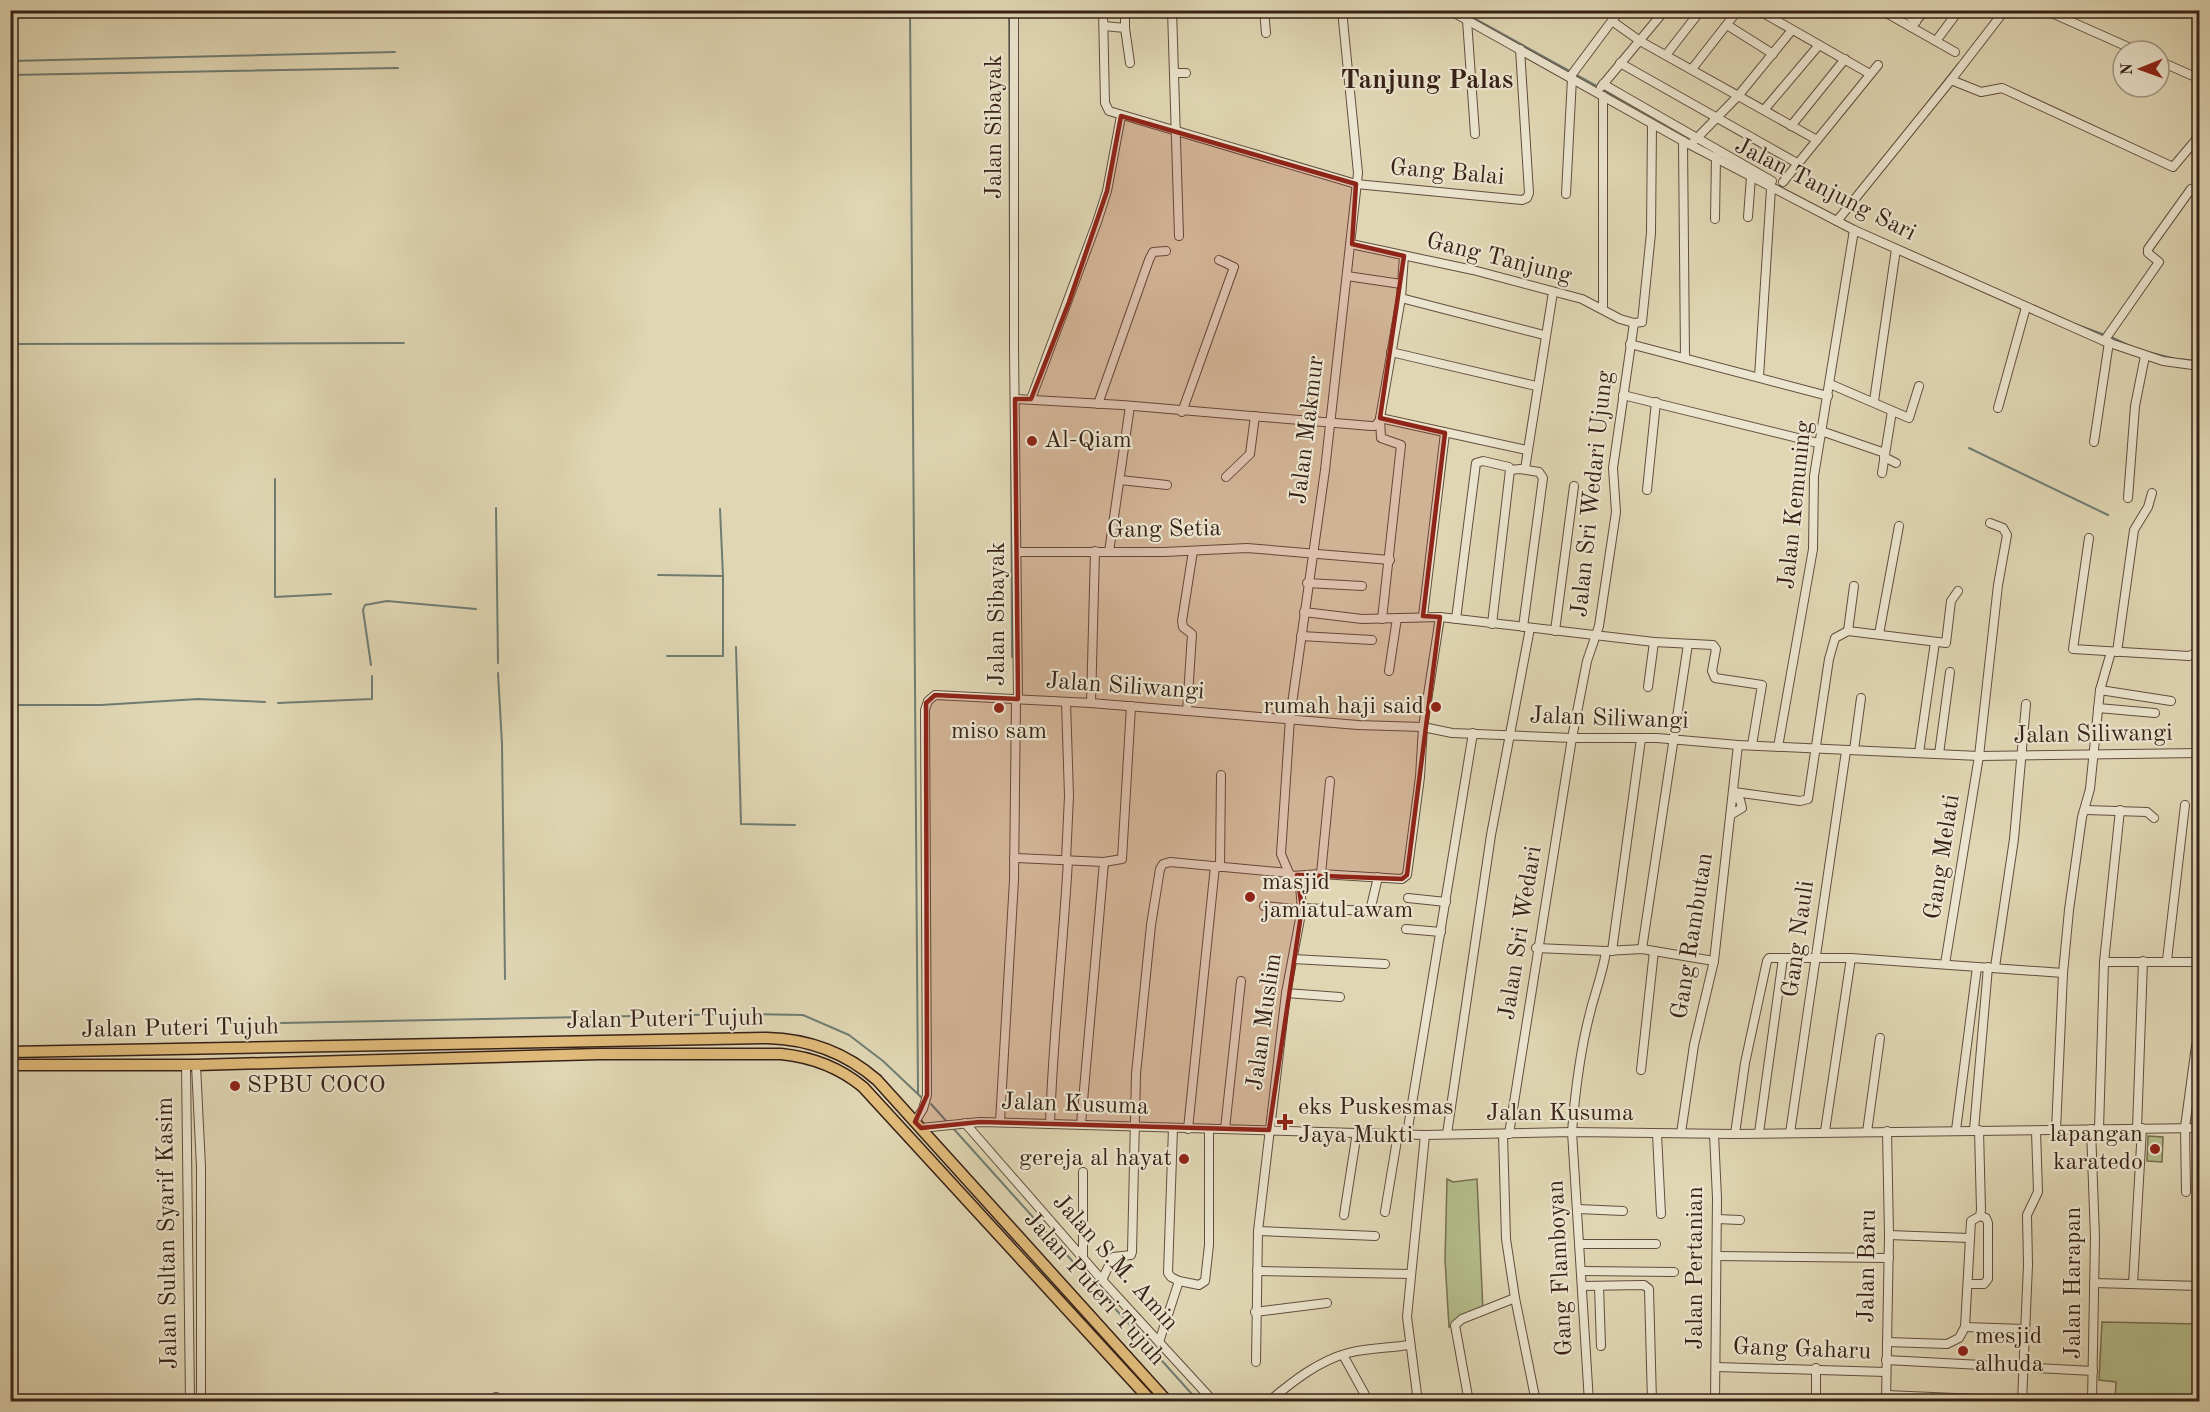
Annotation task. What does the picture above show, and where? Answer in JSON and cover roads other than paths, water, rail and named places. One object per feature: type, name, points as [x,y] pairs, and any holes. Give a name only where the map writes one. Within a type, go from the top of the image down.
[{"type":"highway","name":"Jalan Puteri Tujuh","points":[[10,1052],[598,1043],[767,1038],[806,1042],[860,1066],[918,1125],[1168,1401]]},
{"type":"highway","points":[[598,1043],[599,1054]]},
{"type":"highway","points":[[76,1051],[76,1064]]},
{"type":"highway","name":"Jalan Puteri Tujuh","points":[[10,1065],[191,1065],[599,1054],[781,1054],[802,1057],[843,1073],[863,1087],[1152,1401]]},
{"type":"street","name":"Jalan Sibayak","points":[[918,1125],[927,1095],[926,707],[935,695],[1017,699],[1014,10]]},
{"type":"street","points":[[1103,10],[1106,107],[1121,116],[1356,184]]},
{"type":"street","points":[[1125,10],[1130,63]]},
{"type":"street","points":[[1172,10],[1179,236]]},
{"type":"street","points":[[1264,10],[1266,33]]},
{"type":"street","name":"Jalan Makmur","points":[[1281,854],[1290,718],[1351,244],[1356,184],[1357,148],[1342,10]]},
{"type":"street","name":"Jalan Tanjung Sari","points":[[1449,10],[1571,77],[1600,90],[1683,141],[1694,141],[1716,156],[1838,219],[1854,230],[2026,307],[2145,356],[2199,366]]},
{"type":"street","points":[[1604,309],[1600,90],[1665,10]]},
{"type":"street","points":[[1666,55],[1701,10]]},
{"type":"street","points":[[1692,69],[1738,10]]},
{"type":"street","points":[[1758,10],[1870,74]]},
{"type":"street","points":[[1881,10],[1913,24],[1955,52]]},
{"type":"street","points":[[1902,10],[1913,24]]},
{"type":"street","points":[[1913,24],[1925,10]]},
{"type":"street","points":[[1936,41],[1959,10]]},
{"type":"street","points":[[1838,219],[2005,10]]},
{"type":"street","points":[[2046,10],[2111,39]]},
{"type":"street","points":[[1566,194],[1571,77],[1617,11]]},
{"type":"street","points":[[1467,20],[1474,134]]},
{"type":"street","points":[[1612,21],[1640,40],[1816,140]]},
{"type":"street","points":[[1727,25],[1773,54]]},
{"type":"street","points":[[1104,26],[1125,28]]},
{"type":"street","points":[[1694,141],[1738,96],[1792,30]]},
{"type":"street","points":[[1764,110],[1818,45]]},
{"type":"street","name":"Gang Balai","points":[[1356,184],[1527,198],[1529,193],[1520,49]]},
{"type":"street","points":[[1791,126],[1845,59]]},
{"type":"street","points":[[1620,63],[1797,163]]},
{"type":"street","points":[[1783,182],[1878,65]]},
{"type":"street","points":[[2171,67],[2199,80]]},
{"type":"street","points":[[1174,73],[1186,73]]},
{"type":"street","points":[[1951,80],[1981,92],[2002,88],[2173,167],[2199,135]]},
{"type":"street","points":[[1600,90],[1754,176],[1749,217]]},
{"type":"street","points":[[1030,399],[1107,191],[1121,116]]},
{"type":"street","points":[[1634,323],[1642,322],[1649,276],[1652,124]]},
{"type":"street","points":[[1683,141],[1685,358]]},
{"type":"street","points":[[1715,219],[1716,156]]},
{"type":"street","points":[[1760,377],[1772,185]]},
{"type":"street","points":[[2094,442],[2107,341],[2159,262],[2148,253],[2148,249],[2191,189]]},
{"type":"street","name":"Jalan Kemuning","points":[[1778,747],[1813,549],[1814,476],[1818,443],[1828,396],[1854,230]]},
{"type":"street","name":"Gang Tanjung","points":[[1351,244],[1473,270],[1582,299],[1634,323]]},
{"type":"street","points":[[1874,401],[1896,249]]},
{"type":"street","points":[[1098,404],[1149,260],[1153,252],[1166,251]]},
{"type":"street","points":[[1382,619],[1401,446],[1381,438],[1380,418],[1401,298],[1404,256]]},
{"type":"street","points":[[1182,412],[1234,267],[1219,260]]},
{"type":"street","points":[[1347,276],[1401,284]]},
{"type":"street","points":[[1525,470],[1544,335],[1553,292]]},
{"type":"street","points":[[1401,298],[1544,335]]},
{"type":"street","points":[[1998,408],[2026,307]]},
{"type":"street","name":"Jalan Sri Wedari Ujung","points":[[1572,738],[1587,661],[1599,626],[1616,512],[1613,468],[1634,323]]},
{"type":"street","points":[[1630,344],[1828,396]]},
{"type":"street","points":[[1391,352],[1536,386]]},
{"type":"street","points":[[2128,498],[2133,424],[2145,356]]},
{"type":"street","points":[[1830,384],[1911,418],[1919,386]]},
{"type":"street","points":[[1623,395],[1818,443]]},
{"type":"street","points":[[1015,399],[1375,426],[1380,418]]},
{"type":"street","points":[[1647,490],[1656,402]]},
{"type":"street","points":[[1109,552],[1130,406]]},
{"type":"street","points":[[1882,473],[1892,411]]},
{"type":"street","points":[[1226,477],[1250,454],[1255,416]]},
{"type":"street","points":[[1380,418],[1527,450]]},
{"type":"street","points":[[1821,431],[1884,455],[1896,463]]},
{"type":"street","points":[[1423,616],[1446,433]]},
{"type":"street","points":[[1447,1134],[1469,970],[1510,735],[1526,628],[1543,482],[1541,473],[1510,470],[1509,467],[1483,461],[1476,463],[1456,619]]},
{"type":"street","points":[[1492,624],[1510,470]]},
{"type":"street","points":[[1120,480],[1167,485]]},
{"type":"street","points":[[1555,632],[1574,486]]},
{"type":"street","points":[[2056,1130],[2063,973],[2069,910],[2082,817],[2086,810],[2100,690],[2114,652],[2134,530],[2148,507],[2152,493]]},
{"type":"street","name":"Gang Melati","points":[[1945,964],[1979,756],[1998,585],[2007,535],[2003,528],[1990,523]]},
{"type":"street","points":[[1878,634],[1899,526]]},
{"type":"street","points":[[2089,538],[2073,649],[2189,656],[2199,651]]},
{"type":"street","name":"Gang Setia","points":[[1017,552],[1193,551],[1246,548],[1390,560]]},
{"type":"street","points":[[1091,703],[1095,551]]},
{"type":"street","points":[[1187,711],[1192,634],[1183,627],[1182,621],[1193,551]]},
{"type":"street","points":[[1307,583],[1362,586]]},
{"type":"street","points":[[1848,631],[1854,586]]},
{"type":"street","points":[[1734,794],[1808,799],[1831,647],[1835,638],[1848,631],[1948,642],[1951,601],[1958,591]]},
{"type":"street","points":[[1304,612],[1382,619],[1440,617],[1555,632],[1654,642],[1715,645],[1712,671],[1716,678],[1762,686],[1752,745]]},
{"type":"street","points":[[1102,1280],[1113,1257],[1131,1255],[1132,1251],[1136,1074],[1156,887],[1161,865],[1170,862],[1290,874],[1402,879],[1408,872],[1423,727],[1440,617]]},
{"type":"street","points":[[1389,671],[1397,618]]},
{"type":"street","points":[[1301,636],[1371,640]]},
{"type":"street","points":[[1648,687],[1654,642]]},
{"type":"street","points":[[1919,753],[1935,642]]},
{"type":"street","points":[[1642,949],[1689,644]]},
{"type":"street","points":[[1939,754],[1950,672]]},
{"type":"street","points":[[2100,690],[2170,701]]},
{"type":"street","name":"Gang Nauli","points":[[1790,1133],[1814,957],[1861,698]]},
{"type":"street","points":[[1000,1122],[1014,858],[1017,699]]},
{"type":"street","name":"Jalan Siliwangi","points":[[1017,699],[1290,718],[1358,725],[1423,727],[1452,733],[1473,734],[1641,740],[1674,739],[1738,745],[1979,756],[2199,753]]},
{"type":"street","points":[[1050,1124],[1052,1057],[1062,960],[1067,860],[1069,796],[1066,702]]},
{"type":"street","points":[[1980,1216],[1976,1130],[1991,967],[2014,839],[2019,757],[2026,704]]},
{"type":"street","points":[[1014,858],[1104,862],[1123,858],[1131,706]]},
{"type":"street","points":[[2098,708],[2155,713]]},
{"type":"street","points":[[1407,1134],[1473,734]]},
{"type":"street","name":"Jalan Sri Wedari","points":[[1536,1401],[1515,1298],[1506,1239],[1506,1134],[1572,738]]},
{"type":"street","name":"Gang Flamboyan","points":[[1589,1401],[1572,1132],[1574,1102],[1590,1014],[1609,951],[1641,740]]},
{"type":"street","name":"Gang Rambutan","points":[[1681,1133],[1694,1044],[1714,961],[1738,745]]},
{"type":"street","points":[[1188,1129],[1217,866],[1221,775]]},
{"type":"street","points":[[1321,874],[1330,781]]},
{"type":"street","points":[[2167,960],[2185,805]]},
{"type":"street","points":[[2086,810],[2147,812],[2154,819]]},
{"type":"street","name":"Jalan Harapan","points":[[2092,1401],[2095,1129],[2104,962],[2120,810]]},
{"type":"street","name":"Jalan Muslim","points":[[1256,1362],[1258,1231],[1286,993],[1302,909],[1300,887],[1290,874],[1281,854]]},
{"type":"street","points":[[1081,1124],[1104,862]]},
{"type":"street","points":[[1264,906],[1370,911],[1378,877]]},
{"type":"street","points":[[1408,898],[1446,902]]},
{"type":"street","points":[[1406,929],[1441,932]]},
{"type":"street","points":[[1536,948],[1609,951],[1642,949],[1714,961]]},
{"type":"street","points":[[1641,1070],[1654,951]]},
{"type":"street","points":[[1759,1133],[1783,957]]},
{"type":"street","points":[[1735,1134],[1745,1063],[1765,966],[1770,958],[1851,958],[2063,973]]},
{"type":"street","points":[[1825,1131],[1851,958]]},
{"type":"street","points":[[1293,959],[1385,964]]},
{"type":"street","points":[[2104,962],[2167,960],[2199,962]]},
{"type":"street","points":[[2133,1284],[2143,961]]},
{"type":"street","points":[[1956,1130],[1977,967]]},
{"type":"street","points":[[1225,1129],[1241,981]]},
{"type":"street","points":[[1286,993],[1340,997]]},
{"type":"street","points":[[1868,1132],[1880,1038]]},
{"type":"street","points":[[2186,1192],[2185,1127],[2196,1046]]},
{"type":"street","name":"Jalan Sultan Syarif Kasim","points":[[189,1401],[187,1255],[191,1065]]},
{"type":"street","name":"Jalan Sultan Syarif Kasim","points":[[191,1065],[201,1165],[199,1256],[201,1401]]},
{"type":"street","name":"Jalan S.M. Amin","points":[[964,1122],[1102,1280],[1214,1401]]},
{"type":"street","name":"Jalan Kusuma","points":[[918,1125],[1000,1122],[1425,1135],[1572,1132],[1735,1134],[1825,1131],[2199,1128]]},
{"type":"street","points":[[928,1138],[944,1125]]},
{"type":"street","points":[[1173,1128],[1168,1273],[1179,1281],[1202,1285],[1207,1271],[1209,1130]]},
{"type":"street","name":"Jalan Baru","points":[[1886,1398],[1889,1258],[1887,1131]]},
{"type":"street","points":[[2022,1401],[2027,1215],[2038,1192],[2036,1131]]},
{"type":"street","points":[[1344,1215],[1357,1132]]},
{"type":"street","points":[[1384,1212],[1398,1134]]},
{"type":"street","points":[[1658,1134],[1661,1214]]},
{"type":"street","name":"Jalan Pertanian","points":[[1714,1134],[1717,1219],[1715,1401]]},
{"type":"street","points":[[1419,1401],[1409,1345],[1407,1317],[1425,1135]]},
{"type":"street","points":[[1083,1172],[1083,1257]]},
{"type":"street","points":[[1578,1209],[1623,1211]]},
{"type":"street","points":[[1887,1342],[1947,1344],[1959,1338],[1965,1327],[1971,1221],[1980,1216],[1986,1218],[1988,1223],[1988,1279],[1984,1284],[1968,1284]]},
{"type":"street","points":[[1717,1219],[1740,1220]]},
{"type":"street","points":[[1258,1231],[1375,1236]]},
{"type":"street","points":[[1889,1235],[1970,1238]]},
{"type":"street","points":[[1579,1244],[1656,1244]]},
{"type":"street","points":[[187,1255],[199,1256]]},
{"type":"street","points":[[1717,1256],[1889,1258]]},
{"type":"street","points":[[1257,1271],[1410,1274]]},
{"type":"street","points":[[1581,1271],[1674,1272]]},
{"type":"street","points":[[1159,1342],[1179,1281]]},
{"type":"street","points":[[2094,1282],[2199,1286]]},
{"type":"street","points":[[1582,1286],[1644,1285],[1649,1289],[1652,1401]]},
{"type":"street","points":[[1599,1286],[1601,1346]]},
{"type":"street","points":[[1469,1401],[1455,1325],[1462,1319],[1515,1298]]},
{"type":"street","points":[[1255,1312],[1327,1303]]},
{"type":"street","points":[[1965,1327],[2025,1329]]},
{"type":"street","points":[[1268,1401],[1309,1370],[1343,1355],[1409,1345]]},
{"type":"street","points":[[1343,1355],[1369,1401]]},
{"type":"street","points":[[1886,1360],[2093,1371]]},
{"type":"street","name":"Gang Gaharu","points":[[1716,1367],[1816,1368],[1886,1372]]},
{"type":"street","points":[[1816,1368],[1816,1401]]},
{"type":"street","points":[[1886,1398],[1979,1399]]},
{"type":"waterway","points":[[910,10],[918,1094]]},
{"type":"waterway","points":[[1009,10],[1010,266]]},
{"type":"waterway","points":[[1459,10],[1669,126]]},
{"type":"waterway","points":[[10,61],[395,52]]},
{"type":"waterway","points":[[1928,102],[1958,64]]},
{"type":"waterway","points":[[10,75],[398,68]]},
{"type":"waterway","points":[[1774,184],[1806,201]]},
{"type":"waterway","points":[[2075,324],[2105,335]]},
{"type":"waterway","points":[[2111,337],[2130,346]]},
{"type":"waterway","points":[[10,344],[404,343]]},
{"type":"waterway","points":[[2144,351],[2176,359],[2200,361]]},
{"type":"waterway","points":[[1011,406],[1012,657]]},
{"type":"waterway","points":[[1969,448],[2108,515]]},
{"type":"waterway","points":[[10,450],[17,450]]},
{"type":"waterway","points":[[275,479],[275,597],[331,594]]},
{"type":"waterway","points":[[496,508],[498,663]]},
{"type":"waterway","points":[[658,575],[723,576],[720,509]]},
{"type":"waterway","points":[[10,522],[18,522]]},
{"type":"waterway","points":[[667,656],[723,656],[723,576]]},
{"type":"waterway","points":[[371,665],[363,610],[365,605],[387,601],[476,609]]},
{"type":"waterway","points":[[736,647],[741,824],[795,825]]},
{"type":"waterway","points":[[498,673],[502,744],[505,979]]},
{"type":"waterway","points":[[278,703],[372,699],[372,676]]},
{"type":"waterway","points":[[10,705],[101,705],[198,699],[265,702]]},
{"type":"waterway","points":[[281,1023],[741,1014],[803,1015],[849,1035],[883,1061],[921,1097]]},
{"type":"waterway","points":[[931,1104],[948,1123]]},
{"type":"waterway","points":[[952,1127],[1199,1402]]},
{"type":"place","name":"Al-Qiam","points":[[1032,441]]},
{"type":"place","name":"rumah haji said","points":[[1436,707]]},
{"type":"place","name":"miso sam","points":[[999,708]]},
{"type":"place","name":"masjid jamiatul awam","points":[[1250,897]]},
{"type":"place","name":"SPBU COCO","points":[[235,1086]]},
{"type":"place","name":"eks Puskesmas Jaya Mukti","points":[[1285,1122]]},
{"type":"place","name":"lapangan karatedo","points":[[2155,1149]]},
{"type":"place","name":"gereja al hayat","points":[[1184,1159]]},
{"type":"place","name":"mesjid alhuda","points":[[1963,1351]]},
{"type":"district","name":"Tanjung Palas","points":[[1427,80]]}]
